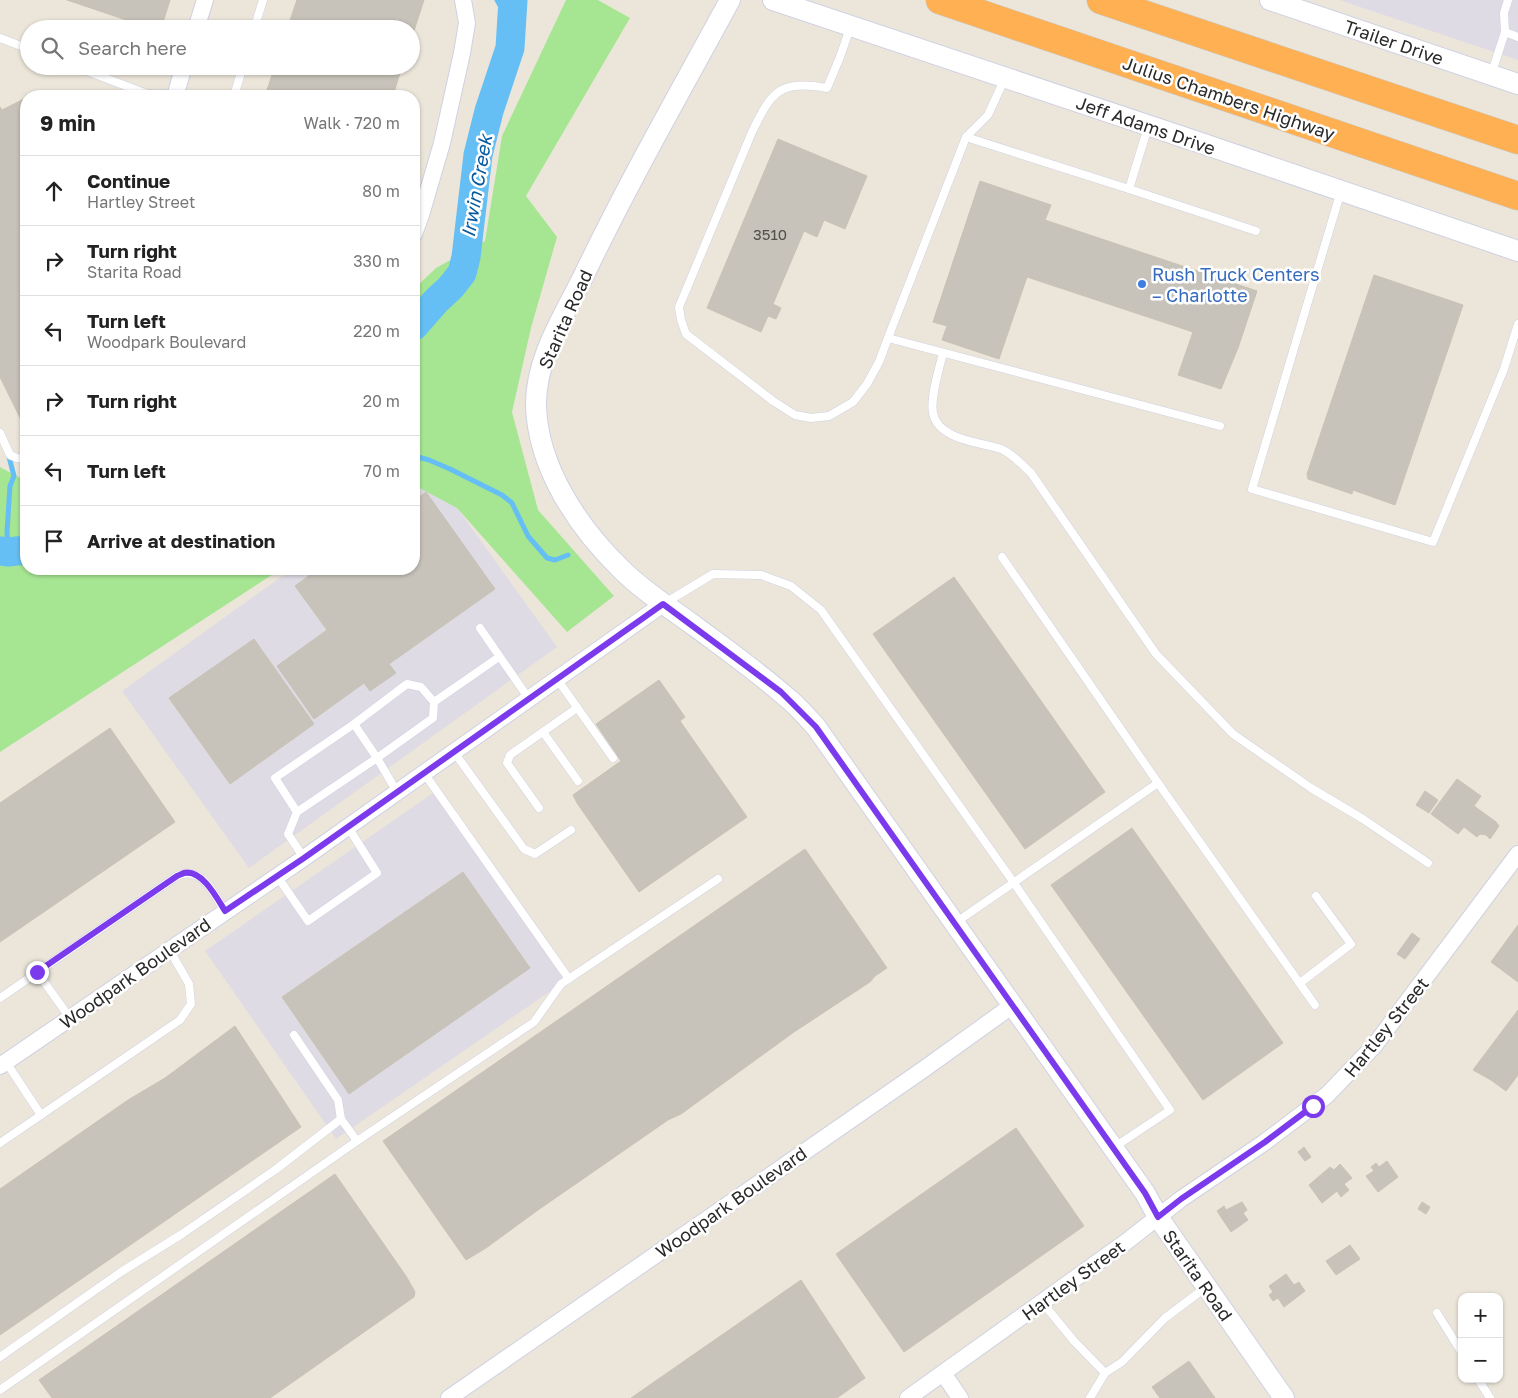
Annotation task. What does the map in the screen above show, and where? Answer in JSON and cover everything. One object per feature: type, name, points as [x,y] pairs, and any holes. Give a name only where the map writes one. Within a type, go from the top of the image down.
[{"type":"highway","name":"Julius Chambers Highway","points":[[940,0],[1518,196]]},
{"type":"highway","points":[[1101,0],[1518,140]]},
{"type":"street","points":[[201,20],[205,0]]},
{"type":"street","points":[[420,219],[442,143],[468,23],[463,0]]},
{"type":"street","name":"Starita Road","points":[[730,0],[615,209],[550,344],[541,368],[536,407],[539,432],[547,461],[561,491],[584,526],[622,571],[781,692],[816,727],[1145,1193],[1158,1217],[1284,1398]]},
{"type":"street","name":"Jeff Adams Drive","points":[[773,0],[1518,251]]},
{"type":"street","name":"Trailer Drive","points":[[1270,0],[1518,84]]},
{"type":"street","points":[[178,90],[182,75]]},
{"type":"street","name":"Woodpark Boulevard","points":[[3,1064],[304,858],[663,604]]},
{"type":"street","name":"Hartley Street","points":[[908,1398],[1126,1242],[1181,1199],[1265,1142],[1309,1109],[1343,1079],[1374,1046],[1518,854]]},
{"type":"street","name":"Woodpark Boulevard","points":[[449,1398],[910,1079],[1013,1005]]},
{"type":"street","points":[[944,1373],[960,1398]]},
{"type":"lane","points":[[257,20],[263,0]]},
{"type":"lane","points":[[1491,75],[1505,32],[1504,13],[1508,0]]},
{"type":"lane","points":[[851,26],[827,88],[806,84],[790,86],[777,92],[764,108],[752,132],[680,307],[681,320],[686,334],[773,401],[795,415],[810,418],[829,416],[853,402],[867,384],[879,362],[966,137],[988,115],[1005,78]]},
{"type":"lane","points":[[1505,32],[1518,36]]},
{"type":"lane","points":[[0,38],[20,46]]},
{"type":"lane","points":[[97,75],[137,90]]},
{"type":"lane","points":[[236,90],[240,75]]},
{"type":"lane","points":[[1129,189],[1149,126]]},
{"type":"lane","points":[[966,137],[1256,231]]},
{"type":"lane","points":[[1341,191],[1252,489],[1433,542],[1504,369],[1518,324]]},
{"type":"lane","points":[[888,338],[1220,426]]},
{"type":"lane","points":[[943,353],[933,394],[933,414],[939,427],[950,434],[1002,450],[1016,459],[1031,473],[1156,654],[1233,734],[1428,863]]},
{"type":"lane","points":[[0,434],[10,455],[20,458]]},
{"type":"lane","points":[[1002,557],[1158,783],[1315,1005]]},
{"type":"lane","points":[[663,604],[713,574],[761,574],[791,586],[821,610],[1014,882],[1170,1110],[1113,1148]]},
{"type":"lane","points":[[480,628],[529,699]]},
{"type":"lane","points":[[434,702],[499,656]]},
{"type":"lane","points":[[556,679],[613,758]]},
{"type":"lane","points":[[297,812],[275,778],[354,724],[407,684],[422,687],[434,702],[433,718],[378,758],[297,812],[288,834],[304,858]]},
{"type":"lane","points":[[539,808],[507,763],[510,755],[577,708]]},
{"type":"lane","points":[[354,724],[378,758],[397,792]]},
{"type":"lane","points":[[543,732],[578,780]]},
{"type":"lane","points":[[454,752],[524,849],[535,854],[571,830]]},
{"type":"lane","points":[[424,773],[569,979]]},
{"type":"lane","points":[[955,923],[1158,783]]},
{"type":"lane","points":[[277,876],[308,921],[377,873],[348,826]]},
{"type":"lane","points":[[0,998],[177,876],[186,872],[197,875],[209,885],[225,911]]},
{"type":"lane","points":[[0,1390],[356,1142],[534,1022],[561,984],[718,879]]},
{"type":"lane","points":[[1300,983],[1351,944],[1316,896]]},
{"type":"lane","points":[[0,1143],[180,1020],[191,1004],[189,984],[169,949]]},
{"type":"lane","points":[[37,972],[70,1018]]},
{"type":"lane","points":[[294,1035],[338,1100],[340,1119],[356,1142]]},
{"type":"lane","points":[[3,1064],[41,1115]]},
{"type":"lane","points":[[0,1357],[121,1272],[182,1234],[275,1170],[340,1119]]},
{"type":"lane","points":[[1090,1398],[1105,1373],[1122,1362],[1165,1318],[1207,1287]]},
{"type":"lane","points":[[1042,1302],[1105,1373]]},
{"type":"lane","points":[[1437,1313],[1458,1347]]},
{"type":"lane","points":[[1481,1383],[1490,1398]]},
{"type":"shaded area","points":[[1339,0],[1518,0],[1518,60]]},
{"type":"shaded area","points":[[430,470],[557,647],[249,868],[122,691],[284,575],[420,575],[420,478]]},
{"type":"shaded area","points":[[433,793],[565,981],[336,1139],[205,951]]},
{"type":"green space","points":[[566,0],[598,0],[630,18],[526,196],[557,237],[531,328],[512,412],[538,510],[614,596],[567,632],[457,508],[420,488],[420,283],[436,268],[485,241],[502,136]]},
{"type":"green space","points":[[0,467],[20,478],[20,575],[272,575],[0,752]]},
{"type":"building","points":[[67,0],[170,0],[164,20],[126,20]]},
{"type":"building","points":[[297,0],[424,0],[418,20],[290,20]]},
{"type":"building","points":[[272,75],[399,75],[395,90],[267,90]]},
{"type":"building","points":[[20,101],[20,418],[0,377],[0,107],[2,110]]},
{"type":"building","points":[[778,139],[867,176],[845,229],[824,220],[817,237],[804,231],[773,304],[781,308],[776,319],[768,316],[761,332],[707,308]]},
{"type":"building","name":"Rush Truck Centers – Charlotte","points":[[980,181],[1051,205],[1045,220],[1257,291],[1238,348],[1221,389],[1178,375],[1193,332],[1027,277],[999,359],[942,340],[947,326],[933,322]]},
{"type":"building","points":[[1374,275],[1463,305],[1395,505],[1353,490],[1352,494],[1308,479],[1307,474]]},
{"type":"building","points":[[426,492],[495,589],[389,664],[396,673],[370,691],[364,683],[314,719],[277,666],[327,630],[295,586],[310,575],[420,575],[420,496]]},
{"type":"building","points":[[954,577],[1105,792],[1025,849],[873,634]]},
{"type":"building","points":[[254,639],[314,724],[230,784],[169,698]]},
{"type":"building","points":[[659,680],[685,717],[680,721],[747,817],[639,892],[573,795],[621,761],[596,724]]},
{"type":"building","points":[[110,728],[175,822],[0,942],[0,803]]},
{"type":"building","points":[[1457,779],[1481,796],[1474,806],[1499,826],[1490,839],[1486,835],[1480,834],[1477,837],[1464,827],[1458,834],[1431,814]]},
{"type":"building","points":[[1425,791],[1438,800],[1429,813],[1416,805]]},
{"type":"building","points":[[1132,828],[1283,1043],[1203,1100],[1051,885]]},
{"type":"building","points":[[805,849],[887,968],[870,982],[794,1032],[681,1114],[668,1120],[486,1248],[466,1260],[383,1141]]},
{"type":"building","points":[[463,872],[530,968],[349,1094],[282,997]]},
{"type":"building","points":[[1518,925],[1518,982],[1491,962]]},
{"type":"building","points":[[1412,933],[1420,939],[1405,959],[1397,954]]},
{"type":"building","points":[[1518,1010],[1518,1075],[1506,1091],[1473,1070]]},
{"type":"building","points":[[235,1026],[301,1127],[0,1335],[0,1189],[128,1100],[165,1078]]},
{"type":"building","points":[[1016,1128],[1084,1226],[904,1352],[836,1254]]},
{"type":"building","points":[[1304,1147],[1311,1157],[1305,1161],[1298,1152]]},
{"type":"building","points":[[1387,1161],[1398,1177],[1378,1192],[1366,1176],[1374,1171],[1371,1167],[1376,1163],[1379,1167]]},
{"type":"building","points":[[1340,1164],[1352,1178],[1344,1184],[1349,1190],[1341,1197],[1337,1191],[1322,1203],[1309,1185],[1330,1167],[1334,1170]]},
{"type":"building","points":[[335,1174],[406,1276],[415,1292],[414,1297],[270,1398],[52,1398],[39,1380]]},
{"type":"building","points":[[1242,1202],[1247,1210],[1243,1213],[1248,1220],[1231,1232],[1217,1211],[1224,1206],[1226,1210]]},
{"type":"building","points":[[1422,1202],[1430,1207],[1426,1214],[1418,1209]]},
{"type":"building","points":[[1350,1245],[1360,1259],[1336,1275],[1326,1261]]},
{"type":"building","points":[[1286,1274],[1294,1285],[1299,1282],[1305,1291],[1284,1307],[1278,1298],[1273,1301],[1269,1295],[1273,1292],[1269,1286]]},
{"type":"building","points":[[801,1280],[865,1378],[837,1398],[631,1398]]},
{"type":"building","points":[[1189,1361],[1215,1398],[1160,1398],[1152,1387]]},
{"type":"waterway","points":[[497,0],[512,27]]},
{"type":"waterway","name":"Irwin Creek","points":[[420,319],[462,273],[466,257],[478,155],[489,111],[510,48],[513,0]]},
{"type":"waterway","points":[[8,453],[14,476],[10,486],[7,532],[8,552]]},
{"type":"waterway","points":[[420,458],[450,469],[502,495],[512,503],[528,536],[547,558],[555,560],[568,555]]},
{"type":"waterway","name":"Irwin Creek","points":[[0,551],[20,551]]},
{"type":"place","name":"Rush Truck Centers – Charlotte","points":[[1142,284]]},
{"type":"route","points":[[37,972],[177,876],[186,872],[197,875],[209,885],[225,911],[304,858],[663,604],[781,692],[816,727],[1145,1193],[1158,1217],[1313,1106]]}]
